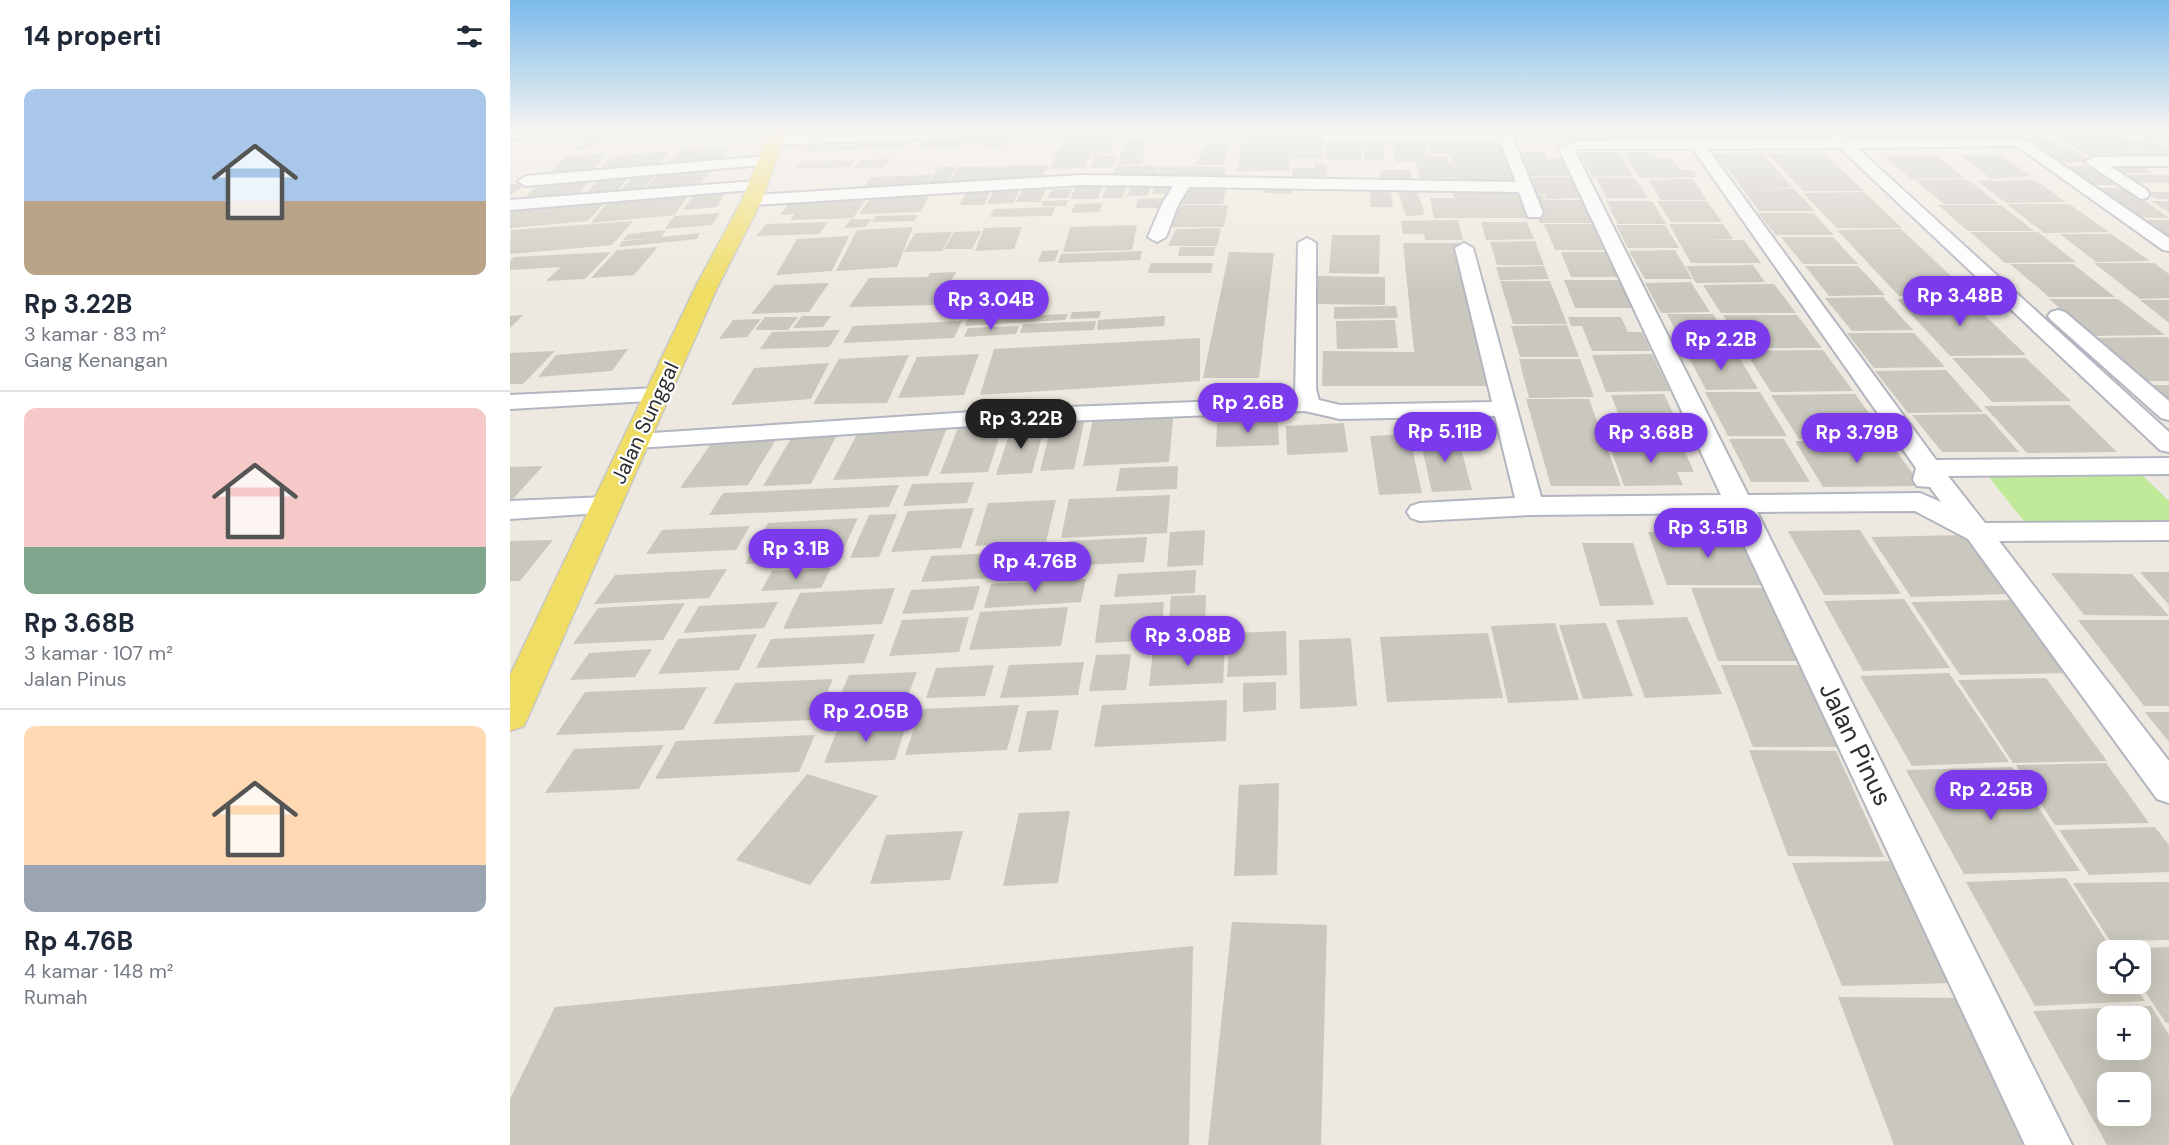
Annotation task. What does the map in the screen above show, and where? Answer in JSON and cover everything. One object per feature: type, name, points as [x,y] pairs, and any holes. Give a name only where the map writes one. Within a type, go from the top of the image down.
[{"type":"main road","name":"Jalan Sunggal","points":[[510,715],[641,433],[706,286],[757,184]]},
{"type":"street","points":[[510,203],[527,184]]},
{"type":"street","points":[[510,203],[969,184]]},
{"type":"street","points":[[1157,237],[1170,204],[1182,184]]},
{"type":"street","points":[[1309,184],[1526,187],[1533,213]]},
{"type":"street","name":"Jalan Pinus","points":[[1583,184],[1741,505],[2049,1145]]},
{"type":"street","points":[[1726,184],[1929,468],[2169,788]]},
{"type":"street","points":[[1898,184],[1971,261],[2169,445]]},
{"type":"street","points":[[1907,184],[2169,413]]},
{"type":"street","points":[[2079,184],[2169,246]]},
{"type":"street","points":[[2127,184],[2141,194]]},
{"type":"street","points":[[1306,397],[1308,243]]},
{"type":"street","points":[[1464,248],[1530,506]]},
{"type":"street","points":[[1971,261],[1994,261]]},
{"type":"street","points":[[510,402],[658,395]]},
{"type":"street","points":[[641,433],[1020,409],[1306,397],[1319,409],[1340,412],[1506,409]]},
{"type":"street","points":[[1929,468],[2169,466]]},
{"type":"street","points":[[1920,502],[1929,468]]},
{"type":"street","points":[[1420,512],[1530,506],[1920,502],[1976,532],[2169,531]]},
{"type":"street","points":[[510,510],[606,506]]},
{"type":"green space","points":[[1984,471],[2139,472],[2169,501],[2169,530],[2030,529]]},
{"type":"building","points":[[510,184],[526,184],[510,196]]},
{"type":"building","points":[[538,184],[587,184],[578,194],[524,198]]},
{"type":"building","points":[[594,184],[623,184],[614,195],[582,198]]},
{"type":"building","points":[[626,184],[648,184],[641,193],[617,195]]},
{"type":"building","points":[[649,184],[700,184],[698,188],[643,192]]},
{"type":"building","points":[[866,184],[926,184],[925,187],[863,189]]},
{"type":"building","points":[[1048,184],[1040,202],[1016,202],[1025,185]]},
{"type":"building","points":[[1076,184],[1103,184],[1098,199],[1070,199]]},
{"type":"building","points":[[1108,184],[1128,184],[1122,198],[1102,198]]},
{"type":"building","points":[[1131,184],[1152,184],[1147,196],[1127,196]]},
{"type":"building","points":[[1154,184],[1178,184],[1176,193],[1152,194]]},
{"type":"building","points":[[1187,184],[1227,184],[1223,204],[1181,204]]},
{"type":"building","points":[[1530,184],[1577,184],[1584,198],[1546,199],[1544,194],[1533,194]]},
{"type":"building","points":[[1600,184],[1639,184],[1648,198],[1607,198]]},
{"type":"building","points":[[1651,184],[1697,184],[1707,200],[1661,200]]},
{"type":"building","points":[[1739,184],[1790,184],[1792,187],[1755,188],[1793,188],[1815,211],[1759,211]]},
{"type":"building","points":[[1797,184],[1857,184],[1864,191],[1803,191]]},
{"type":"building","points":[[1920,184],[1974,184],[1999,204],[1944,204]]},
{"type":"building","points":[[1982,184],[2041,184],[2066,202],[2006,203]]},
{"type":"building","points":[[1022,185],[1013,203],[987,204],[996,186]]},
{"type":"building","points":[[1264,187],[1293,187],[1292,194],[1263,193]]},
{"type":"building","points":[[992,188],[984,205],[959,205],[968,189]]},
{"type":"building","points":[[2091,188],[2127,188],[2169,218],[2134,217]]},
{"type":"building","points":[[1052,189],[1072,189],[1068,198],[1047,198]]},
{"type":"building","points":[[727,190],[717,207],[683,210],[695,193]]},
{"type":"building","points":[[1398,190],[1417,190],[1425,215],[1406,216]]},
{"type":"building","points":[[1517,190],[1528,218],[1434,218],[1430,198],[1454,198],[1452,191]]},
{"type":"building","points":[[932,191],[920,212],[859,214],[874,193]]},
{"type":"building","points":[[1370,191],[1391,191],[1393,207],[1371,207]]},
{"type":"building","points":[[690,192],[675,215],[591,223],[610,199]]},
{"type":"building","points":[[1864,192],[1902,228],[1837,228],[1803,193]]},
{"type":"building","points":[[2145,192],[2169,192],[2169,199],[2156,199]]},
{"type":"building","points":[[1529,195],[1542,195],[1545,200],[1584,200],[1596,223],[1540,223]]},
{"type":"building","points":[[867,198],[853,218],[790,220],[795,214],[780,215],[791,201]]},
{"type":"building","points":[[1168,198],[1166,208],[1136,208],[1138,199]]},
{"type":"building","points":[[1068,200],[1066,206],[1041,206],[1043,201]]},
{"type":"building","points":[[606,201],[588,221],[510,228],[510,208]]},
{"type":"building","points":[[1606,201],[1652,201],[1666,224],[1618,224]]},
{"type":"building","points":[[1657,201],[1707,201],[1722,222],[1671,222]]},
{"type":"building","points":[[2151,201],[2169,201],[2169,212]]},
{"type":"building","points":[[1102,203],[1100,212],[1071,213],[1075,204]]},
{"type":"building","points":[[2007,204],[2069,204],[2109,232],[2044,233]]},
{"type":"building","points":[[1176,205],[1228,205],[1224,227],[1171,227]]},
{"type":"building","points":[[1938,205],[2001,205],[2034,231],[1968,231]]},
{"type":"building","points":[[1055,207],[1052,216],[990,217],[994,209]]},
{"type":"building","points":[[720,213],[712,225],[665,229],[674,216]]},
{"type":"building","points":[[1758,213],[1813,213],[1834,235],[1776,235]]},
{"type":"building","points":[[918,215],[914,221],[872,222],[876,216]]},
{"type":"building","points":[[851,219],[872,219],[865,227],[844,228]]},
{"type":"building","points":[[1458,220],[1463,240],[1425,240],[1424,234],[1403,234],[1401,221]]},
{"type":"building","points":[[2137,220],[2169,220],[2169,235],[2159,235]]},
{"type":"building","points":[[633,221],[612,245],[510,254],[511,230]]},
{"type":"building","points":[[828,222],[819,234],[756,236],[766,224]]},
{"type":"building","points":[[1481,222],[1527,222],[1534,239],[1486,240]]},
{"type":"building","points":[[1544,224],[1593,224],[1605,250],[1555,250]]},
{"type":"building","points":[[1669,224],[1723,224],[1733,239],[1708,240],[1744,240],[1761,263],[1691,263]]},
{"type":"building","points":[[1137,225],[1132,250],[1063,252],[1070,227]]},
{"type":"building","points":[[1616,225],[1665,225],[1679,248],[1628,248]]},
{"type":"building","points":[[913,227],[897,267],[836,271],[857,230]]},
{"type":"building","points":[[1022,227],[1014,249],[975,251],[984,228]]},
{"type":"building","points":[[1221,228],[1217,246],[1168,246],[1176,229]]},
{"type":"building","points":[[1901,229],[1971,295],[1899,296],[1837,230]]},
{"type":"building","points":[[666,230],[661,237],[700,233],[697,239],[619,247],[622,241],[660,238],[623,240],[628,234]]},
{"type":"building","points":[[981,231],[972,249],[944,249],[954,232]]},
{"type":"building","points":[[952,232],[942,251],[904,252],[915,233]]},
{"type":"building","points":[[1970,232],[2038,232],[2076,262],[2005,263]]},
{"type":"building","points":[[2060,234],[2111,234],[2150,261],[2096,262]]},
{"type":"building","points":[[1332,235],[1380,235],[1379,274],[1329,273]]},
{"type":"building","points":[[849,236],[832,271],[776,275],[797,239]]},
{"type":"building","points":[[1781,237],[1833,237],[1858,264],[1803,264]]},
{"type":"building","points":[[1535,241],[1544,265],[1497,265],[1490,242]]},
{"type":"building","points":[[1403,243],[1460,243],[1488,386],[1322,386],[1323,351],[1414,352]]},
{"type":"building","points":[[658,247],[634,275],[591,278],[617,250]]},
{"type":"building","points":[[1180,247],[1215,247],[1214,256],[1178,256]]},
{"type":"building","points":[[1059,250],[1055,261],[1038,262],[1042,251]]},
{"type":"building","points":[[1675,250],[1692,279],[1645,279],[1629,251]]},
{"type":"building","points":[[1142,251],[1140,260],[1058,263],[1061,254]]},
{"type":"building","points":[[611,252],[585,279],[546,281],[561,267],[510,270],[510,261],[514,257]]},
{"type":"building","points":[[1229,252],[1274,253],[1259,378],[1203,378]]},
{"type":"building","points":[[1561,252],[1606,252],[1618,277],[1571,277]]},
{"type":"building","points":[[1151,263],[1213,263],[1211,273],[1148,273]]},
{"type":"building","points":[[2094,263],[2154,263],[2169,274],[2169,298],[2140,299]]},
{"type":"building","points":[[2010,264],[2073,264],[2115,297],[2049,297]]},
{"type":"building","points":[[1753,265],[1765,282],[1696,283],[1686,266]]},
{"type":"building","points":[[1544,266],[1549,279],[1500,280],[1496,267]]},
{"type":"building","points":[[1805,266],[1858,266],[1885,295],[1829,296]]},
{"type":"building","points":[[956,272],[937,305],[849,307],[869,278],[928,277],[930,273]]},
{"type":"building","points":[[1318,276],[1385,277],[1385,305],[1315,304]]},
{"type":"building","points":[[1564,280],[1621,280],[1635,308],[1575,308]]},
{"type":"building","points":[[1500,281],[1550,281],[1567,324],[1513,324]]},
{"type":"building","points":[[1691,282],[1710,312],[1661,313],[1645,283]]},
{"type":"building","points":[[829,283],[809,312],[751,314],[774,285]]},
{"type":"building","points":[[1774,284],[1796,313],[1721,313],[1703,285]]},
{"type":"building","points":[[1883,297],[1913,330],[1852,331],[1825,298]]},
{"type":"building","points":[[1967,298],[2026,355],[1950,356],[1897,299]]},
{"type":"building","points":[[2049,299],[2118,299],[2165,335],[2092,336]]},
{"type":"building","points":[[2140,300],[2169,300],[2169,323]]},
{"type":"building","points":[[1396,306],[1398,318],[1334,319],[1334,307]]},
{"type":"building","points":[[1101,311],[1099,318],[1070,319],[1072,312]]},
{"type":"building","points":[[1068,314],[1065,320],[965,326],[968,318]]},
{"type":"building","points":[[1667,314],[1713,314],[1735,349],[1686,350]]},
{"type":"building","points":[[523,315],[510,328],[510,316]]},
{"type":"building","points":[[1723,315],[1797,315],[1822,348],[1743,348]]},
{"type":"building","points":[[802,316],[831,316],[823,327],[793,328]]},
{"type":"building","points":[[1165,316],[1164,326],[1097,330],[1098,320]]},
{"type":"building","points":[[765,317],[798,317],[788,330],[755,330]]},
{"type":"building","points":[[1568,317],[1621,317],[1628,332],[1642,332],[1651,351],[1592,351],[1582,326],[1571,326]]},
{"type":"building","points":[[761,319],[747,337],[719,339],[733,320]]},
{"type":"building","points":[[1395,320],[1398,348],[1337,349],[1336,321]]},
{"type":"building","points":[[962,321],[954,338],[843,343],[853,326]]},
{"type":"building","points":[[1096,321],[1094,330],[1020,333],[1023,324]]},
{"type":"building","points":[[1567,325],[1579,357],[1520,357],[1511,326]]},
{"type":"building","points":[[1019,326],[1016,334],[964,337],[968,328]]},
{"type":"building","points":[[840,330],[829,347],[760,349],[772,332]]},
{"type":"building","points":[[1847,333],[1914,333],[1945,367],[1874,368]]},
{"type":"building","points":[[2167,337],[2169,339],[2169,381],[2143,381],[2093,338]]},
{"type":"building","points":[[1200,338],[1200,381],[980,395],[994,349]]},
{"type":"building","points":[[628,349],[612,371],[538,377],[556,355]]},
{"type":"building","points":[[1823,350],[1853,391],[1771,392],[1745,351]]},
{"type":"building","points":[[555,351],[523,384],[510,384],[510,353]]},
{"type":"building","points":[[1686,352],[1736,352],[1758,389],[1706,390]]},
{"type":"building","points":[[979,354],[964,395],[898,398],[917,357]]},
{"type":"building","points":[[1652,354],[1670,391],[1606,392],[1592,355]]},
{"type":"building","points":[[909,355],[887,403],[813,404],[839,359]]},
{"type":"building","points":[[1952,358],[2026,358],[2071,401],[1992,402]]},
{"type":"building","points":[[1519,359],[1580,359],[1594,397],[1529,398]]},
{"type":"building","points":[[829,363],[811,399],[731,405],[754,368]]},
{"type":"building","points":[[1946,370],[1983,412],[1908,413],[1875,371]]},
{"type":"building","points":[[2142,385],[2169,385],[2169,400],[2159,400]]},
{"type":"building","points":[[1705,392],[1760,392],[1787,436],[1728,436]]},
{"type":"building","points":[[1664,394],[1681,431],[1625,431],[1611,395]]},
{"type":"building","points":[[1855,394],[1887,438],[1799,439],[1771,395]]},
{"type":"building","points":[[1526,399],[1589,399],[1621,486],[1551,486]]},
{"type":"building","points":[[2069,405],[2117,452],[2027,453],[1984,406]]},
{"type":"building","points":[[1174,411],[1169,462],[1083,466],[1094,414]]},
{"type":"building","points":[[1986,414],[2019,452],[1942,452],[1912,415]]},
{"type":"building","points":[[1085,418],[1074,469],[1040,471],[1053,419]]},
{"type":"building","points":[[1278,420],[1279,445],[1216,447],[1217,423]]},
{"type":"building","points":[[1004,423],[988,472],[940,474],[959,425]]},
{"type":"building","points":[[1344,423],[1348,452],[1287,455],[1286,426]]},
{"type":"building","points":[[1045,425],[1032,473],[996,475],[1012,426]]},
{"type":"building","points":[[947,428],[928,476],[833,480],[858,432]]},
{"type":"building","points":[[838,433],[811,484],[763,486],[793,435]]},
{"type":"building","points":[[1457,433],[1472,490],[1432,492],[1419,435]]},
{"type":"building","points":[[1409,434],[1422,493],[1379,495],[1370,436]]},
{"type":"building","points":[[777,438],[748,485],[680,488],[713,441]]},
{"type":"building","points":[[1729,439],[1784,439],[1810,482],[1751,482]]},
{"type":"building","points":[[1888,440],[1922,486],[1823,487],[1795,441]]},
{"type":"building","points":[[1681,443],[1694,472],[1677,472],[1683,485],[1624,486],[1609,444]]},
{"type":"building","points":[[543,466],[510,502],[510,467]]},
{"type":"building","points":[[1178,466],[1177,489],[1116,491],[1120,468]]},
{"type":"building","points":[[974,482],[967,503],[903,506],[912,484]]},
{"type":"building","points":[[899,485],[889,507],[709,515],[723,493]]},
{"type":"building","points":[[1170,495],[1167,533],[1061,538],[1069,499]]},
{"type":"building","points":[[1056,500],[1046,542],[975,546],[988,503]]},
{"type":"building","points":[[974,508],[961,548],[891,552],[908,511]]},
{"type":"building","points":[[897,514],[879,557],[850,558],[869,515]]},
{"type":"building","points":[[858,518],[839,559],[745,564],[768,523]]},
{"type":"building","points":[[750,526],[736,550],[646,554],[662,530]]},
{"type":"building","points":[[1205,530],[1203,565],[1167,567],[1170,532]]},
{"type":"building","points":[[1860,530],[1901,594],[1824,595],[1788,531]]},
{"type":"building","points":[[1648,532],[1746,532],[1771,585],[1667,585]]},
{"type":"building","points":[[1963,535],[2009,594],[1911,597],[1871,537]]},
{"type":"building","points":[[1147,537],[1144,562],[1064,566],[1069,541]]},
{"type":"building","points":[[553,540],[520,581],[510,581],[510,541]]},
{"type":"building","points":[[1582,543],[1633,543],[1654,605],[1600,606]]},
{"type":"building","points":[[1043,547],[1037,568],[1008,569],[1014,548]]},
{"type":"building","points":[[998,553],[991,578],[921,582],[931,556]]},
{"type":"building","points":[[831,568],[821,588],[761,591],[772,571]]},
{"type":"building","points":[[727,569],[709,598],[594,604],[615,575]]},
{"type":"building","points":[[1196,570],[1195,593],[1114,597],[1118,574]]},
{"type":"building","points":[[2140,572],[2169,572],[2169,605]]},
{"type":"building","points":[[2051,573],[2132,574],[2169,616],[2084,615]]},
{"type":"building","points":[[1086,579],[1081,602],[984,608],[991,584]]},
{"type":"building","points":[[980,586],[973,610],[902,614],[911,590]]},
{"type":"building","points":[[895,588],[882,624],[783,629],[800,593]]},
{"type":"building","points":[[1691,588],[1775,588],[1809,661],[1718,661]]},
{"type":"building","points":[[1206,595],[1205,632],[1168,634],[1171,596]]},
{"type":"building","points":[[1904,599],[1950,668],[1863,671],[1824,601]]},
{"type":"building","points":[[2016,600],[2072,673],[1960,675],[1911,602]]},
{"type":"building","points":[[778,602],[764,628],[683,633],[699,606]]},
{"type":"building","points":[[1164,602],[1161,640],[1095,643],[1100,605]]},
{"type":"building","points":[[685,603],[663,640],[573,644],[598,608]]},
{"type":"building","points":[[1068,607],[1061,646],[969,650],[980,612]]},
{"type":"building","points":[[969,617],[959,652],[889,656],[902,620]]},
{"type":"building","points":[[1687,617],[1722,694],[1645,698],[1616,620]]},
{"type":"building","points":[[2078,620],[2169,620],[2169,706],[2144,706]]},
{"type":"building","points":[[1555,623],[1579,700],[1508,703],[1491,626]]},
{"type":"building","points":[[1606,623],[1633,696],[1583,699],[1559,625]]},
{"type":"building","points":[[1286,631],[1287,675],[1227,677],[1230,633]]},
{"type":"building","points":[[1488,633],[1503,698],[1387,702],[1380,637]]},
{"type":"building","points":[[757,634],[739,670],[658,674],[678,639]]},
{"type":"building","points":[[875,634],[864,663],[756,668],[771,639]]},
{"type":"building","points":[[1351,638],[1357,706],[1300,709],[1299,640]]},
{"type":"building","points":[[1225,647],[1223,683],[1149,686],[1153,650]]},
{"type":"building","points":[[652,649],[635,677],[570,680],[589,653]]},
{"type":"building","points":[[1131,654],[1126,690],[1089,691],[1096,655]]},
{"type":"building","points":[[1084,662],[1078,695],[1000,698],[1009,665]]},
{"type":"building","points":[[994,665],[985,696],[926,698],[936,668]]},
{"type":"building","points":[[1721,665],[1799,665],[1837,747],[1753,747]]},
{"type":"building","points":[[917,672],[900,716],[830,719],[849,675]]},
{"type":"building","points":[[1949,673],[2009,762],[1912,766],[1860,676]]},
{"type":"building","points":[[2046,678],[2107,761],[2013,763],[1958,680]]},
{"type":"building","points":[[833,679],[815,720],[713,724],[735,683]]},
{"type":"building","points":[[1276,682],[1276,710],[1243,712],[1243,683]]},
{"type":"building","points":[[707,687],[683,730],[556,735],[585,692]]},
{"type":"building","points":[[1227,700],[1226,741],[1094,747],[1102,705]]},
{"type":"building","points":[[1019,705],[1007,750],[905,755],[921,709]]},
{"type":"building","points":[[1059,710],[1051,750],[1018,752],[1027,711]]},
{"type":"building","points":[[2145,712],[2169,712],[2169,742]]},
{"type":"building","points":[[907,723],[895,760],[824,763],[839,726]]},
{"type":"building","points":[[815,735],[799,772],[655,779],[676,741]]},
{"type":"building","points":[[664,745],[639,789],[545,793],[574,749]]},
{"type":"building","points":[[1749,750],[1836,751],[1884,857],[1788,856]]},
{"type":"building","points":[[2106,763],[2149,823],[2055,825],[2016,765]]},
{"type":"building","points":[[2012,767],[2080,871],[1964,874],[1906,770]]},
{"type":"building","points":[[807,774],[878,796],[810,885],[736,860]]},
{"type":"building","points":[[1279,783],[1277,875],[1234,876],[1239,785]]},
{"type":"building","points":[[1070,811],[1058,883],[1003,886],[1019,813]]},
{"type":"building","points":[[2155,827],[2169,845],[2169,872],[2089,875],[2059,830]]},
{"type":"building","points":[[963,831],[950,880],[870,884],[886,835]]},
{"type":"building","points":[[1894,861],[1954,983],[1842,986],[1792,863]]},
{"type":"building","points":[[2066,878],[2106,940],[2097,940],[2097,994],[2140,994],[2145,1001],[2035,1006],[1966,882]]},
{"type":"building","points":[[2169,882],[2169,940],[2109,940],[2073,883]]},
{"type":"building","points":[[1232,922],[1327,925],[1321,1145],[1208,1145]]},
{"type":"building","points":[[1193,946],[1189,1145],[510,1145],[510,1099],[555,1007]]},
{"type":"building","points":[[2169,947],[2169,1023],[2166,1023],[2147,994],[2151,994],[2151,948]]},
{"type":"building","points":[[1838,997],[1970,998],[2040,1145],[1894,1145]]},
{"type":"building","points":[[2151,1006],[2169,1035],[2169,1145],[2107,1145],[2033,1011],[2097,1008],[2097,1060],[2151,1060]]}]
